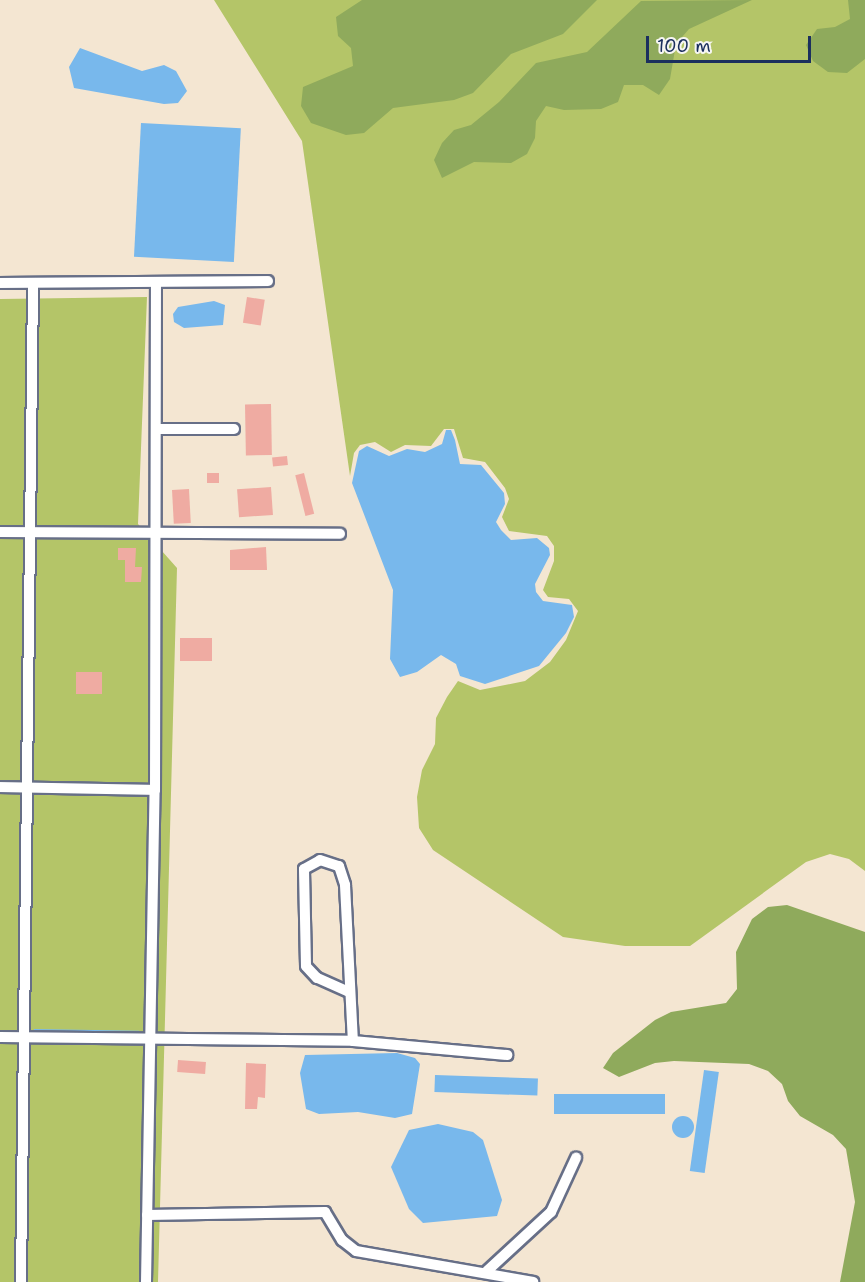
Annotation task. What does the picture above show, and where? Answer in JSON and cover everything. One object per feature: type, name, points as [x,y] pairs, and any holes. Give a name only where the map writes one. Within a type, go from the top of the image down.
[{"type":"street","points":[[0,283],[156,284],[268,281]]},
{"type":"street","points":[[21,1282],[33,283]]},
{"type":"street","points":[[146,1282],[155,789],[156,284]]},
{"type":"street","points":[[156,429],[234,429]]},
{"type":"street","points":[[0,532],[340,534]]},
{"type":"street","points":[[0,787],[155,789]]},
{"type":"street","points":[[349,992],[316,978],[306,966],[304,869],[320,860],[339,866],[343,876],[353,1041]]},
{"type":"street","points":[[0,1036],[353,1041],[507,1055]]},
{"type":"street","points":[[487,1271],[551,1212],[576,1158]]},
{"type":"street","points":[[147,1215],[310,1210],[325,1212],[342,1240],[356,1251],[487,1271],[533,1282]]},
{"type":"green space","points":[[214,0],[865,0],[865,871],[849,859],[830,854],[806,862],[690,946],[625,946],[563,937],[433,850],[419,828],[417,797],[422,770],[435,744],[436,718],[447,697],[458,681],[480,690],[525,681],[550,662],[566,640],[578,611],[569,599],[548,597],[543,590],[554,561],[554,546],[547,536],[509,531],[502,517],[509,499],[505,488],[485,462],[463,458],[454,429],[444,429],[431,446],[405,445],[391,452],[375,442],[360,445],[354,453],[350,476],[302,141]]},
{"type":"green space","points":[[362,0],[597,0],[563,34],[511,54],[473,93],[454,100],[393,108],[364,133],[346,135],[311,123],[301,106],[303,87],[353,66],[351,48],[338,36],[336,17]]},
{"type":"green space","points":[[752,0],[689,29],[676,44],[670,79],[659,95],[643,85],[624,85],[618,102],[601,109],[564,110],[546,106],[536,121],[535,138],[527,154],[511,163],[474,162],[442,178],[434,160],[442,143],[454,130],[471,125],[499,102],[536,63],[587,52],[641,1]]},
{"type":"green space","points":[[848,0],[865,0],[865,59],[847,73],[828,72],[813,61],[806,45],[817,29],[835,27],[850,19]]},
{"type":"green space","points":[[147,297],[138,524],[177,568],[158,1282],[0,1282],[0,299]]},
{"type":"green space","points":[[787,905],[865,932],[865,1282],[840,1282],[855,1202],[846,1149],[833,1135],[800,1116],[788,1101],[782,1084],[768,1071],[749,1064],[674,1061],[655,1063],[619,1077],[603,1068],[613,1053],[655,1020],[671,1012],[726,1003],[737,989],[736,952],[752,919],[768,907]]},
{"type":"water","points":[[80,48],[142,71],[164,65],[176,71],[187,91],[178,103],[164,104],[74,88],[69,67]]},
{"type":"water","points":[[141,123],[241,128],[234,262],[134,257]]},
{"type":"water","points":[[214,301],[225,305],[223,325],[184,328],[174,322],[173,314],[178,307]]},
{"type":"water","points":[[446,430],[451,430],[460,464],[481,465],[504,493],[505,504],[496,522],[501,530],[511,540],[537,538],[549,548],[550,555],[535,584],[536,592],[543,601],[572,605],[574,617],[566,633],[539,666],[485,684],[460,676],[456,664],[441,655],[417,672],[400,677],[390,659],[393,590],[352,483],[359,451],[367,446],[389,456],[407,449],[425,452],[442,444]]},
{"type":"water","points":[[34,1029],[139,1031],[139,1033],[34,1031]]},
{"type":"water","points":[[397,1053],[415,1058],[420,1064],[412,1114],[395,1118],[358,1112],[319,1114],[306,1109],[300,1073],[305,1055]]},
{"type":"water","points":[[704,1070],[719,1072],[705,1173],[690,1171]]},
{"type":"water","points":[[435,1075],[538,1079],[537,1096],[434,1092]]},
{"type":"water","points":[[554,1094],[665,1094],[665,1114],[554,1114]]},
{"type":"water","points":[[683,1116],[691,1119],[694,1127],[691,1135],[683,1138],[675,1135],[672,1127],[675,1119]]},
{"type":"water","points":[[438,1124],[473,1132],[483,1140],[502,1200],[497,1216],[423,1223],[409,1209],[391,1167],[409,1130]]},
{"type":"building","points":[[247,297],[265,300],[261,325],[243,323]]},
{"type":"building","points":[[245,404],[271,404],[272,455],[246,455]]},
{"type":"building","points":[[287,456],[288,465],[273,467],[272,458]]},
{"type":"building","points":[[207,473],[219,473],[219,483],[207,483]]},
{"type":"building","points":[[304,473],[314,514],[305,516],[295,475]]},
{"type":"building","points":[[271,487],[273,515],[239,517],[237,489]]},
{"type":"building","points":[[189,489],[191,523],[174,524],[172,490]]},
{"type":"building","points":[[266,547],[267,570],[230,570],[230,550]]},
{"type":"building","points":[[118,548],[136,548],[135,567],[142,567],[141,582],[125,582],[125,560],[118,560]]},
{"type":"building","points":[[180,638],[212,638],[212,661],[180,661]]},
{"type":"building","points":[[76,672],[102,672],[102,694],[76,694]]},
{"type":"building","points":[[178,1060],[206,1062],[205,1074],[177,1072]]},
{"type":"building","points":[[246,1063],[266,1064],[265,1098],[258,1097],[257,1109],[245,1109]]}]
